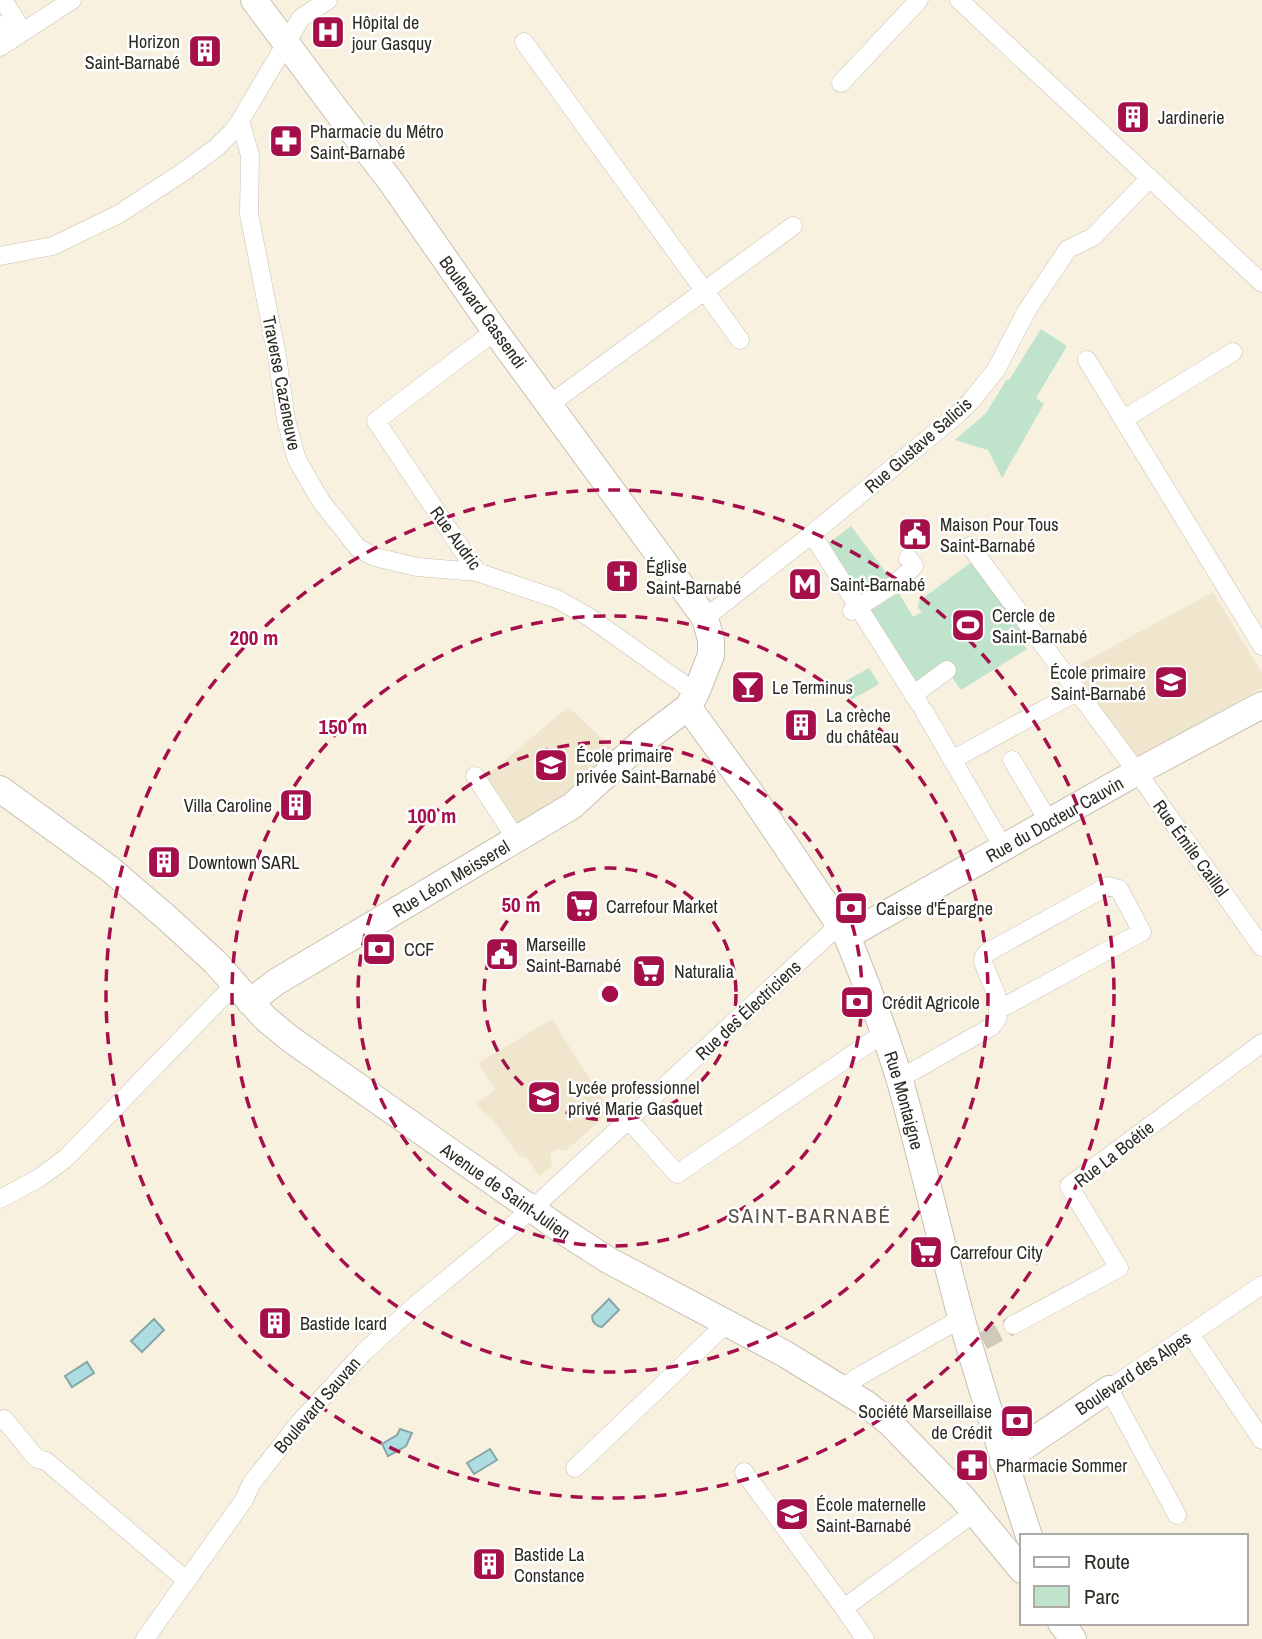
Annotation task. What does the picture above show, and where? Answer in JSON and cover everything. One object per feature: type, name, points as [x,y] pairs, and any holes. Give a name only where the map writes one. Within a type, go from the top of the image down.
[{"type":"street","points":[[4,0],[8,36],[72,0]]},
{"type":"street","name":"Boulevard Gassendi","points":[[254,0],[392,183],[495,331],[705,618]]},
{"type":"street","points":[[0,256],[53,246],[118,214],[216,148],[240,121],[301,18],[328,0]]},
{"type":"street","points":[[841,83],[919,0]]},
{"type":"street","points":[[964,1],[1262,283]]},
{"type":"street","points":[[524,42],[740,340]]},
{"type":"street","name":"Traverse Cazeneuve","points":[[240,121],[250,155],[249,214],[278,356],[286,420],[297,460],[321,501],[358,548],[375,557],[417,567],[477,572]]},
{"type":"street","name":"Rue Gustave Salicis","points":[[705,618],[958,414],[996,370],[1027,310],[1068,249],[1093,237],[1150,177]]},
{"type":"street","points":[[550,404],[793,226]]},
{"type":"street","name":"Rue Audric","points":[[495,331],[376,421],[477,572],[558,599],[589,617],[692,700]]},
{"type":"street","points":[[1124,419],[1233,352]]},
{"type":"street","points":[[1087,360],[1262,646]]},
{"type":"street","points":[[812,534],[855,609],[919,703],[1003,848]]},
{"type":"street","name":"Rue Émile Caillol","points":[[970,545],[1262,947]]},
{"type":"street","points":[[855,609],[895,584],[914,566],[908,558]]},
{"type":"street","points":[[692,700],[711,655],[711,640],[705,618]]},
{"type":"street","points":[[919,703],[947,670]]},
{"type":"street","points":[[952,760],[1077,691]]},
{"type":"street","name":"Rue Léon Meisserel","points":[[242,993],[276,982],[572,806],[692,700]]},
{"type":"street","name":"Rue Montaigne","points":[[692,700],[755,800],[843,930],[874,1005],[899,1079],[962,1318],[977,1344],[1003,1461],[1028,1534]]},
{"type":"street","name":"Rue du Docteur Cauvin","points":[[843,930],[1003,848],[1262,705]]},
{"type":"street","points":[[1012,760],[1049,822]]},
{"type":"street","points":[[475,776],[517,839]]},
{"type":"street","name":"Avenue de Saint-Julien","points":[[0,789],[110,869],[196,944],[265,1018],[289,1038],[608,1260],[785,1354],[865,1403],[890,1423],[975,1512],[1020,1568]]},
{"type":"street","points":[[899,1079],[995,1023],[998,1010],[997,993],[984,967],[984,956],[988,952],[1108,886],[1119,889],[1142,932],[998,1010]]},
{"type":"street","name":"Rue des Électriciens","points":[[532,1209],[843,930]]},
{"type":"street","points":[[0,1199],[39,1178],[66,1158],[242,993]]},
{"type":"street","points":[[629,1120],[677,1174],[884,1033]]},
{"type":"street","name":"Rue La Boétie","points":[[1013,1325],[1119,1268],[1069,1186],[1262,1043]]},
{"type":"street","name":"Boulevard Sauvan","points":[[145,1639],[244,1500],[251,1484],[333,1384],[418,1303],[532,1209]]},
{"type":"street","name":"Boulevard des Alpes","points":[[1003,1461],[1262,1285]]},
{"type":"street","points":[[842,1389],[858,1377],[962,1318]]},
{"type":"street","points":[[575,1468],[727,1323]]},
{"type":"street","points":[[1190,1334],[1262,1440]]},
{"type":"street","points":[[1109,1390],[1177,1515]]},
{"type":"street","points":[[4,1419],[37,1459],[47,1461],[186,1580]]},
{"type":"street","points":[[744,1472],[865,1639]]},
{"type":"street","points":[[844,1608],[975,1512]]},
{"type":"shaded area","name":"École primaire Saint-Barnabé","points":[[1213,592],[1262,673],[1262,688],[1135,759],[1071,669]]},
{"type":"shaded area","name":"École primaire privée Saint-Barnabé","points":[[568,707],[618,753],[551,804],[516,825],[485,777]]},
{"type":"shaded area","name":"Lycée professionnel privé Marie Gasquet","points":[[552,1019],[610,1111],[566,1151],[557,1149],[550,1154],[552,1166],[539,1176],[527,1158],[519,1156],[494,1121],[483,1113],[477,1103],[495,1090],[478,1063]]},
{"type":"green space","points":[[1041,329],[1067,346],[1036,398],[1044,404],[1002,478],[988,450],[955,440],[986,413]]},
{"type":"green space","points":[[851,526],[891,579],[873,590],[856,588],[827,544]]},
{"type":"green space","name":"Cercle de Saint-Barnabé","points":[[973,561],[1024,632],[1018,637],[1027,649],[961,690],[944,667],[914,685],[868,612],[899,593],[913,617],[922,612],[918,608],[919,601]]},
{"type":"green space","points":[[869,668],[879,684],[851,700],[842,683]]},
{"type":"water","points":[[609,1299],[619,1310],[602,1327],[598,1326],[592,1316]]},
{"type":"water","points":[[154,1319],[164,1330],[142,1352],[131,1341]]},
{"type":"water","points":[[87,1362],[94,1373],[72,1387],[65,1376]]},
{"type":"water","points":[[400,1429],[412,1433],[406,1446],[388,1456],[382,1444],[397,1435]]},
{"type":"water","points":[[490,1449],[497,1460],[474,1474],[467,1463]]},
{"type":"tunnel","points":[[983,1341],[1013,1325]]},
{"type":"place","name":"Hôpital de jour Gasquy","points":[[328,32]]},
{"type":"place","name":"Horizon Saint-Barnabé","points":[[205,51]]},
{"type":"place","name":"Jardinerie","points":[[1133,117]]},
{"type":"place","name":"Pharmacie du Métro Saint-Barnabé","points":[[286,141]]},
{"type":"place","name":"Maison Pour Tous Saint-Barnabé","points":[[915,534]]},
{"type":"place","name":"Église Saint-Barnabé","points":[[622,576]]},
{"type":"place","name":"Saint-Barnabé","points":[[805,584]]},
{"type":"place","name":"Cercle de Saint-Barnabé","points":[[968,625]]},
{"type":"place","name":"École primaire Saint-Barnabé","points":[[1171,682]]},
{"type":"place","name":"Le Terminus","points":[[748,687]]},
{"type":"place","name":"La crèche du château","points":[[801,725]]},
{"type":"place","name":"École primaire privée Saint-Barnabé","points":[[551,765]]},
{"type":"place","name":"Villa Caroline","points":[[296,805]]},
{"type":"place","name":"Downtown SARL","points":[[164,862]]},
{"type":"place","name":"Carrefour Market","points":[[582,906]]},
{"type":"place","name":"Caisse d'Épargne","points":[[851,908]]},
{"type":"place","name":"CCF","points":[[379,949]]},
{"type":"place","name":"Marseille Saint-Barnabé","points":[[502,954]]},
{"type":"place","name":"Naturalia","points":[[649,971]]},
{"type":"place","name":"Crédit Agricole","points":[[857,1002]]},
{"type":"place","name":"Lycée professionnel privé Marie Gasquet","points":[[544,1097]]},
{"type":"place","name":"Carrefour City","points":[[926,1252]]},
{"type":"place","name":"Bastide Icard","points":[[275,1323]]},
{"type":"place","name":"Société Marseillaise de Crédit","points":[[1017,1421]]},
{"type":"place","name":"Pharmacie Sommer","points":[[972,1465]]},
{"type":"place","name":"École maternelle Saint-Barnabé","points":[[792,1514]]},
{"type":"place","name":"Bastide La Constance","points":[[489,1564]]},
{"type":"district","name":"SAINT-BARNABÉ","points":[[810,1215]]}]
